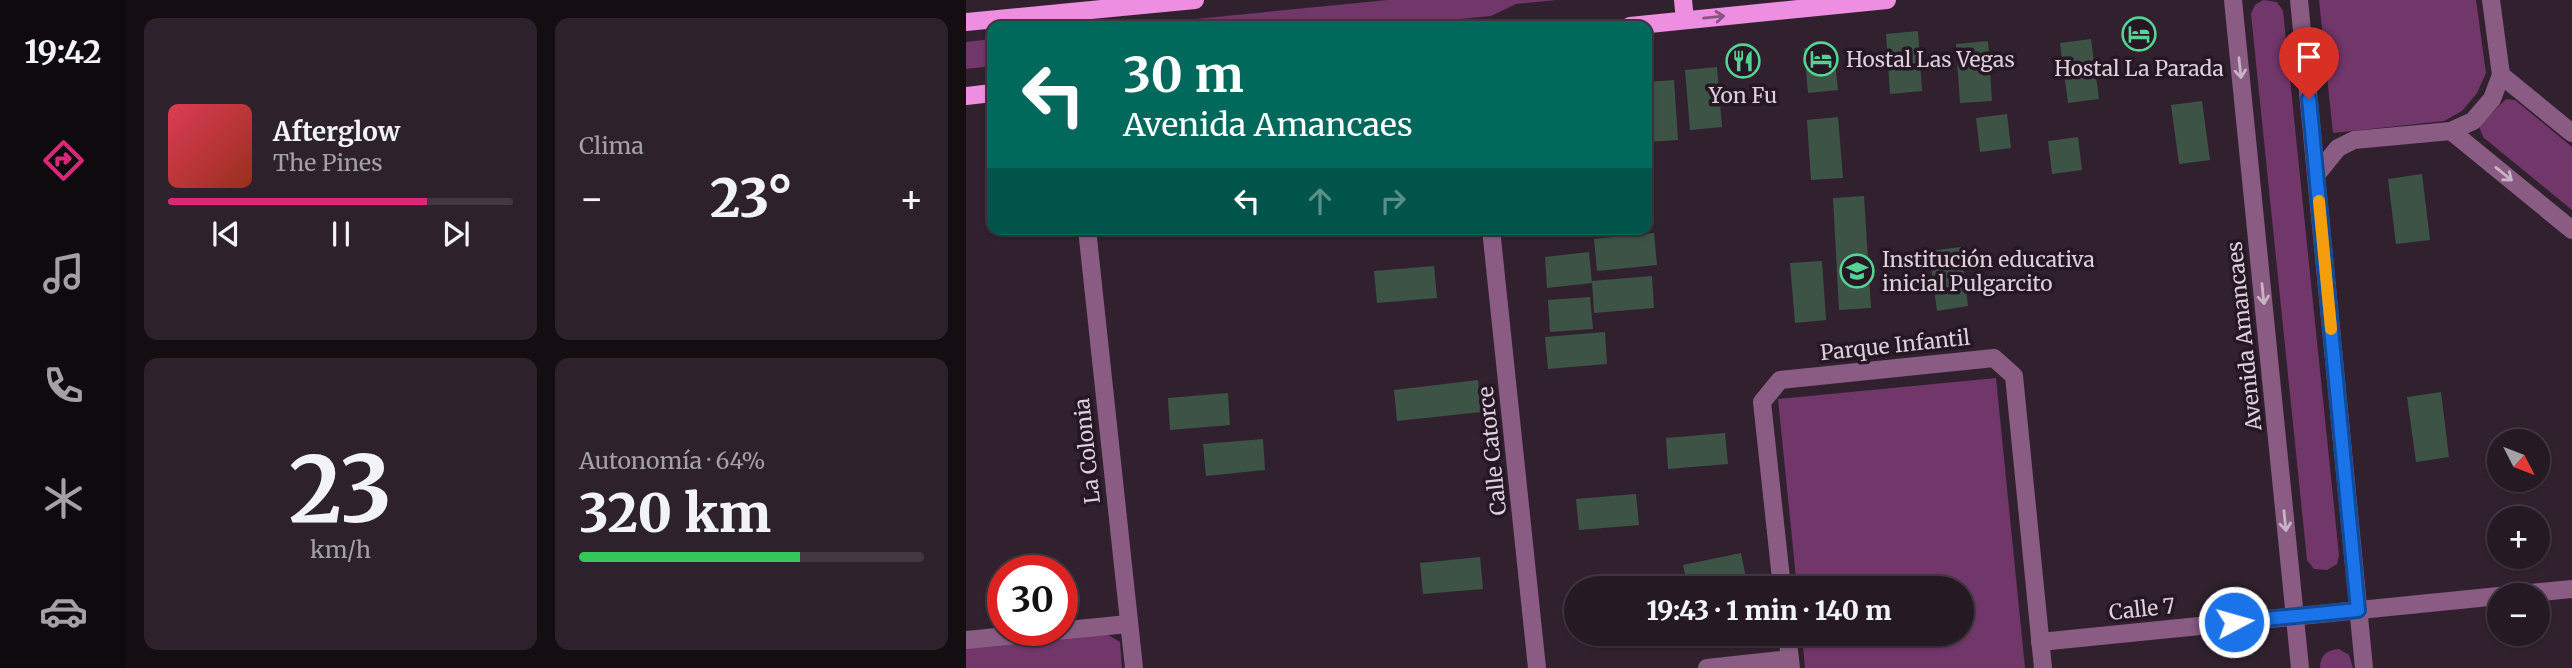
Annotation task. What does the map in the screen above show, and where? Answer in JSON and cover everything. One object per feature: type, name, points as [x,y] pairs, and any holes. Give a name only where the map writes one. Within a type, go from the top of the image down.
[{"type":"main road","points":[[966,22],[1195,0]]},
{"type":"main road","points":[[1683,0],[1685,20]]},
{"type":"main road","points":[[1652,24],[1685,20],[1742,7],[1887,0]]},
{"type":"main road","points":[[966,96],[987,94]]},
{"type":"street","name":"Avenida Amancaes","points":[[2233,0],[2300,668]]},
{"type":"street","points":[[2299,0],[2364,668]]},
{"type":"street","points":[[2316,175],[2338,148],[2354,140],[2451,131],[2473,121],[2492,99],[2501,75],[2491,0]]},
{"type":"street","points":[[2501,75],[2572,133]]},
{"type":"street","points":[[2451,131],[2572,230]]},
{"type":"street","name":"La Colonia","points":[[1088,235],[1134,668]]},
{"type":"street","name":"Calle Catorce","points":[[1493,235],[1537,668]]},
{"type":"street","name":"Parque Infantil","points":[[1781,576],[1762,402],[1780,380],[1994,358],[2014,376],[2043,668]]},
{"type":"street","points":[[2550,591],[2572,589]]},
{"type":"street","name":"Calle 7","points":[[2040,642],[2487,597]]},
{"type":"street","points":[[966,640],[1128,624]]},
{"type":"street","points":[[1707,668],[1790,664],[1788,646]]},
{"type":"shaded area","points":[[1388,0],[1556,0],[1516,4],[1491,16],[1440,21],[1175,21]]},
{"type":"shaded area","points":[[2263,0],[2277,2],[2283,11],[2339,555],[2337,564],[2327,570],[2314,569],[2307,560],[2251,14],[2255,5]]},
{"type":"shaded area","points":[[2319,0],[2476,0],[2486,73],[2477,93],[2462,111],[2444,121],[2333,133]]},
{"type":"shaded area","points":[[987,40],[987,67],[966,69],[966,42]]},
{"type":"shaded area","points":[[2506,99],[2515,100],[2572,147],[2572,210],[2483,137],[2479,126]]},
{"type":"shaded area","points":[[1996,378],[2025,668],[1805,668],[1803,646],[1974,646],[1974,576],[1796,576],[1778,399]]},
{"type":"shaded area","points":[[1103,632],[1120,642],[1122,668],[966,668],[966,646],[987,644],[987,646],[1078,646],[1078,635]]},
{"type":"shaded area","points":[[2339,649],[2349,655],[2353,668],[2320,668],[2325,654]]},
{"type":"building","points":[[1918,31],[1922,91],[1890,94],[1886,34]]},
{"type":"building","points":[[2091,39],[2099,99],[2068,103],[2060,43]]},
{"type":"building","points":[[1988,41],[1992,101],[1960,103],[1956,44]]},
{"type":"building","points":[[1804,48],[1834,52],[1838,90],[1808,93]]},
{"type":"building","points":[[1717,67],[1722,127],[1690,130],[1685,70]]},
{"type":"building","points":[[1674,80],[1678,140],[1652,142],[1652,82]]},
{"type":"building","points":[[2202,101],[2210,160],[2179,164],[2171,105]]},
{"type":"building","points":[[2007,114],[2011,148],[1980,152],[1976,118]]},
{"type":"building","points":[[1838,117],[1843,178],[1811,180],[1807,120]]},
{"type":"building","points":[[2078,137],[2082,170],[2052,174],[2048,141]]},
{"type":"building","points":[[2422,174],[2430,240],[2396,244],[2388,179]]},
{"type":"building","points":[[1864,196],[1871,308],[1839,310],[1833,198]]},
{"type":"building","points":[[1652,233],[1657,265],[1597,271],[1594,239]]},
{"type":"building","points":[[1961,247],[1968,306],[1937,311],[1929,251]]},
{"type":"building","points":[[1589,252],[1592,283],[1547,288],[1545,257]]},
{"type":"building","points":[[1822,261],[1826,320],[1795,323],[1790,263]]},
{"type":"building","points":[[1434,266],[1437,298],[1377,303],[1374,271]]},
{"type":"building","points":[[1652,276],[1654,308],[1594,313],[1592,281]]},
{"type":"building","points":[[1590,297],[1593,329],[1550,332],[1548,300]]},
{"type":"building","points":[[1605,332],[1607,364],[1548,369],[1545,337]]},
{"type":"building","points":[[1478,380],[1481,412],[1397,421],[1394,390]]},
{"type":"building","points":[[2441,392],[2449,457],[2416,462],[2407,397]]},
{"type":"building","points":[[1228,393],[1230,425],[1170,430],[1168,398]]},
{"type":"building","points":[[1725,433],[1728,464],[1668,469],[1666,438]]},
{"type":"building","points":[[1263,439],[1265,470],[1206,476],[1203,444]]},
{"type":"building","points":[[1636,494],[1639,525],[1579,530],[1576,499]]},
{"type":"building","points":[[1741,553],[1746,576],[1685,576],[1683,565]]},
{"type":"building","points":[[1480,557],[1483,589],[1423,594],[1420,563]]},
{"type":"slow traffic","points":[[2319,201],[2331,329]]},
{"type":"place","name":"Hostal La Parada","points":[[2139,34]]},
{"type":"place","name":"Hostal Las Vegas","points":[[1821,59]]},
{"type":"place","name":"Yon Fu","points":[[1743,61]]},
{"type":"place","name":"Institución educativa inicial Pulgarcito","points":[[1857,271]]},
{"type":"route","points":[[2234,622],[2358,610],[2309,99]]}]
